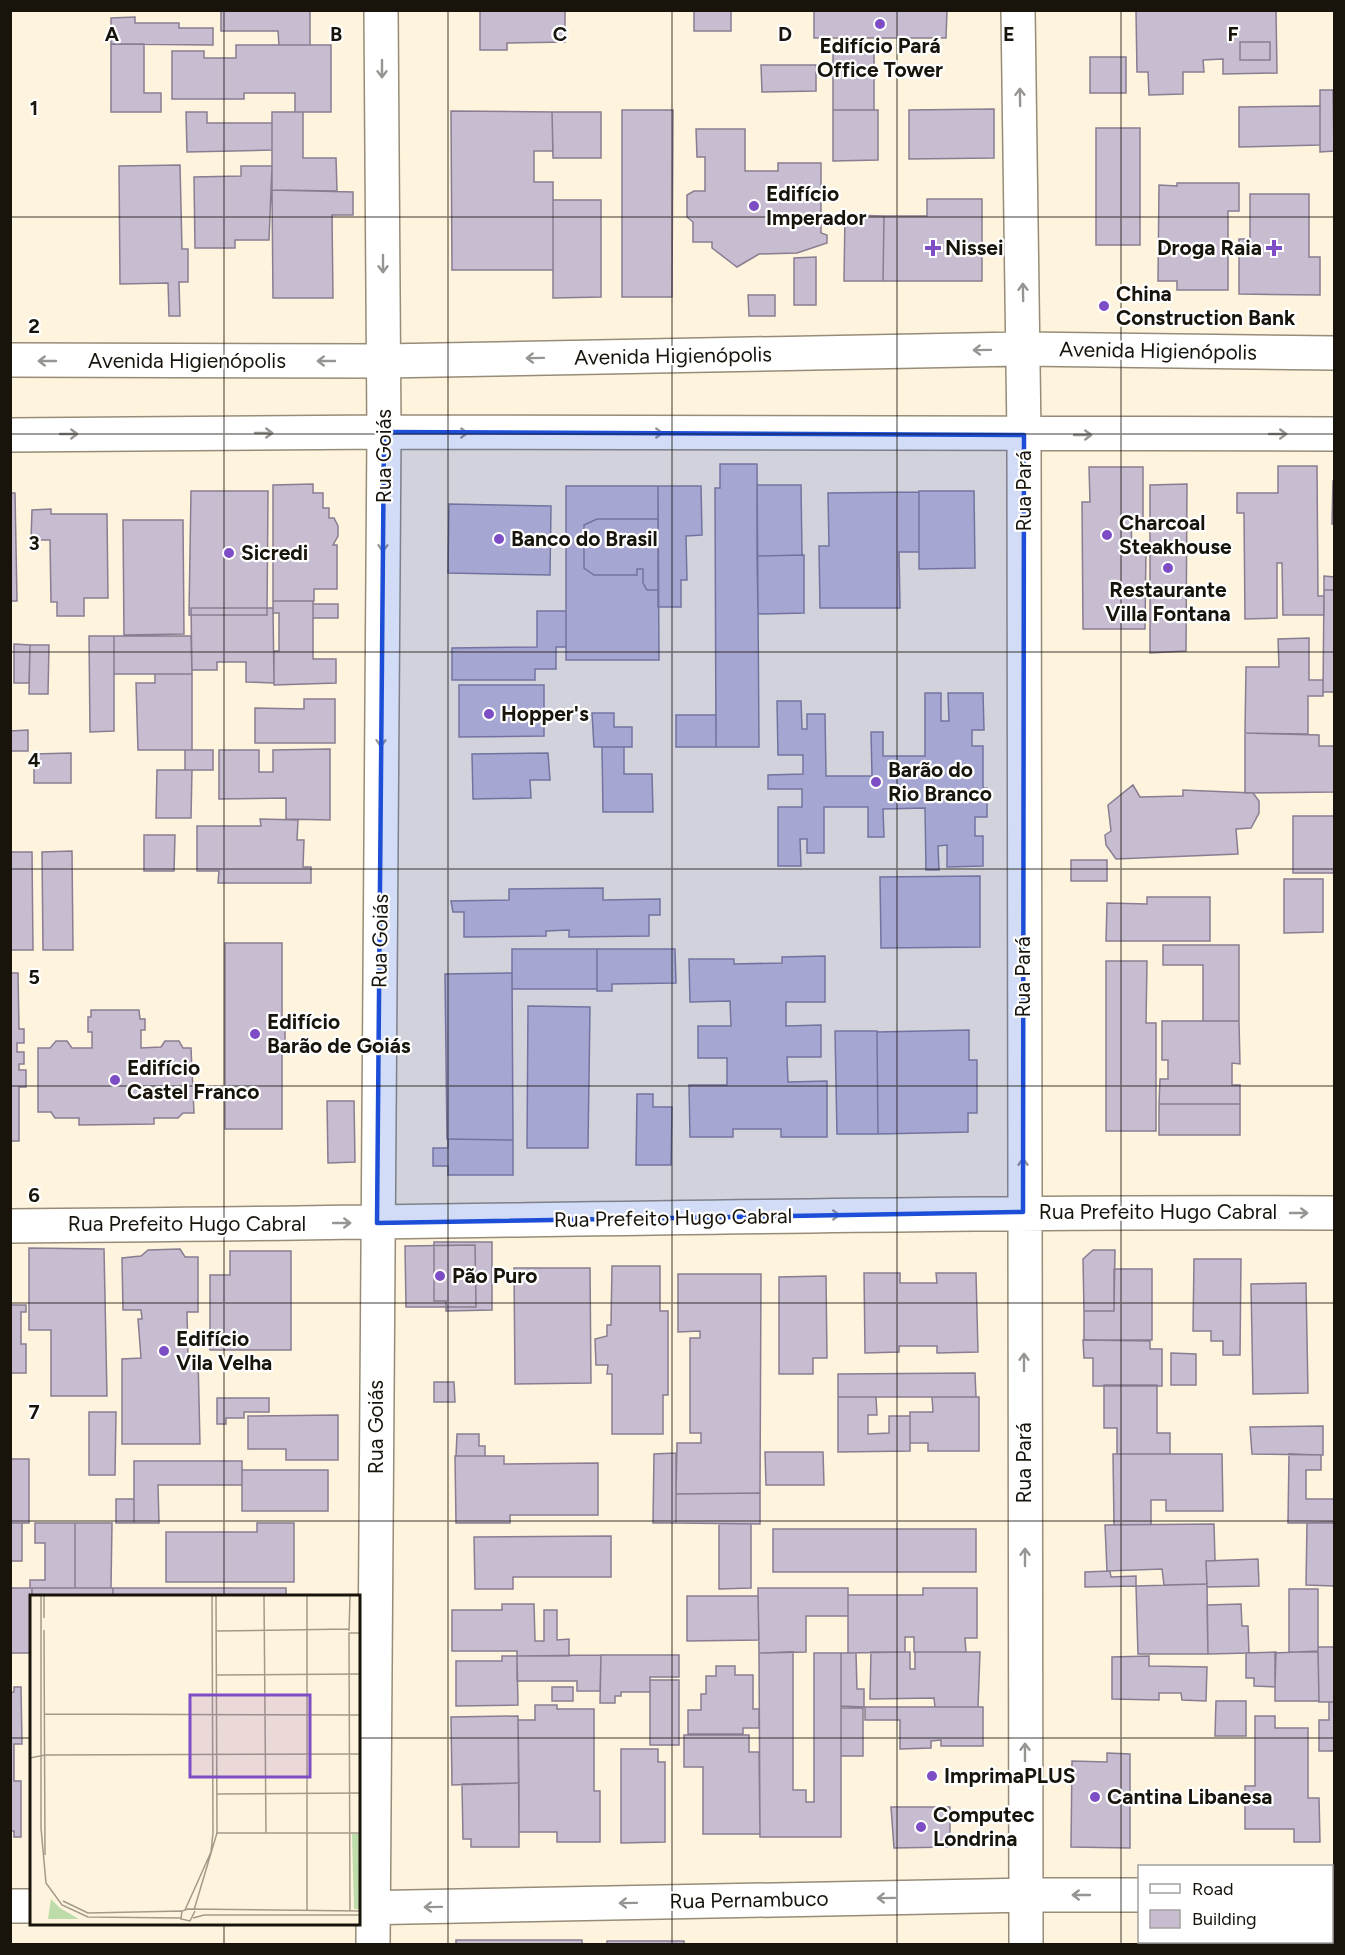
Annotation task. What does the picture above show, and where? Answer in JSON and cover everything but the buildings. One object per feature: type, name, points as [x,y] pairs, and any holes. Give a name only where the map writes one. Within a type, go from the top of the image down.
[{"type":"main road","name":"Rua Goiás","points":[[374,1944],[366,1908],[377,1223],[384,432],[381,10]]},
{"type":"main road","name":"Rua Pará","points":[[1018,10],[1024,349],[1023,1212],[1026,1944]]},
{"type":"main road","name":"Avenida Higienópolis","points":[[10,360],[384,361],[1024,349],[1335,353]]},
{"type":"main road","points":[[10,435],[384,432],[1335,434]]},
{"type":"main road","name":"Rua Prefeito Hugo Cabral","points":[[10,1226],[377,1223],[1023,1212],[1335,1213]]},
{"type":"main road","name":"Rua Pernambuco","points":[[366,1908],[1026,1895],[1138,1895]]},
{"type":"main road","points":[[10,1906],[30,1906]]},
{"type":"highlighted area","points":[[384,432],[1024,435],[1023,1212],[377,1223]]},
{"type":"place","name":"Edifício Pará Office Tower","points":[[880,24]]},
{"type":"place","name":"Edifício Imperador","points":[[754,206]]},
{"type":"place","name":"Nissei","points":[[933,248]]},
{"type":"place","name":"Droga Raia","points":[[1274,248]]},
{"type":"place","name":"China Construction Bank","points":[[1104,306]]},
{"type":"place","name":"Charcoal Steakhouse","points":[[1107,535]]},
{"type":"place","name":"Banco do Brasil","points":[[499,539]]},
{"type":"place","name":"Sicredi","points":[[229,553]]},
{"type":"place","name":"Restaurante Villa Fontana","points":[[1168,568]]},
{"type":"place","name":"Hopper's","points":[[489,714]]},
{"type":"place","name":"Barão do Rio Branco","points":[[876,782]]},
{"type":"place","name":"Edifício Barão de Goiás","points":[[255,1034]]},
{"type":"place","name":"Edifício Castel Franco","points":[[115,1080]]},
{"type":"place","name":"Pão Puro","points":[[440,1276]]},
{"type":"place","name":"Edifício Vila Velha","points":[[164,1351]]},
{"type":"place","name":"ImprimaPLUS","points":[[932,1776]]},
{"type":"place","name":"Cantina Libanesa","points":[[1095,1797]]},
{"type":"place","name":"Computec Londrina","points":[[921,1827]]}]
